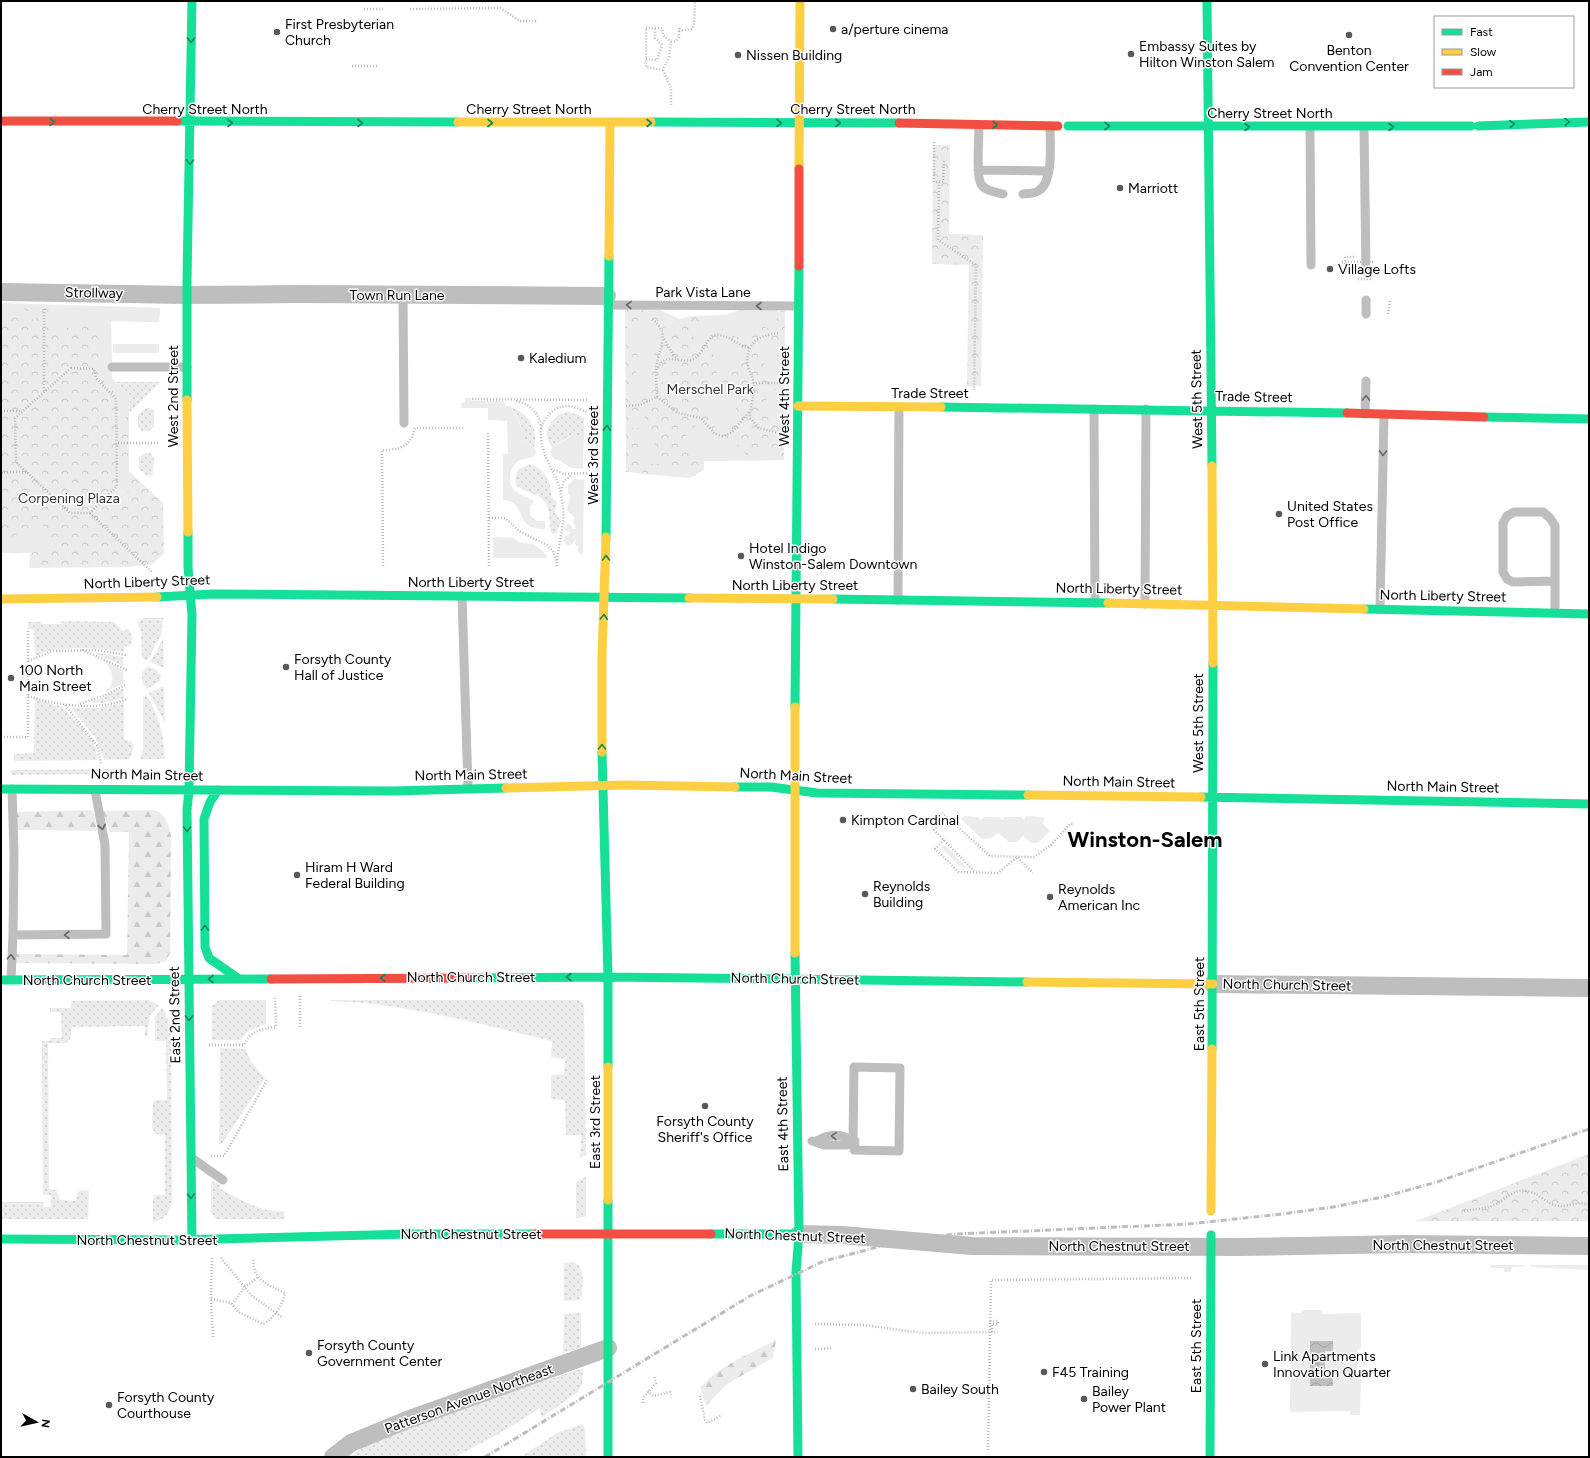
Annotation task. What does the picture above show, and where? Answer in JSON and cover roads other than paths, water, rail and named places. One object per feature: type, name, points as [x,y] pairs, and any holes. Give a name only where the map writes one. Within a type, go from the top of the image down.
[{"type":"main road","name":"West 2nd Street","points":[[189,790],[192,616],[188,560],[187,295],[192,1]]},
{"type":"main road","name":"West 4th Street","points":[[795,790],[800,1]]},
{"type":"main road","name":"West 5th Street","points":[[1206,1],[1211,410],[1212,797]]},
{"type":"main road","name":"Cherry Street North","points":[[1,121],[191,123],[799,123],[1054,126]]},
{"type":"main road","name":"Cherry Street North","points":[[1068,126],[1364,127],[1474,126],[1589,122]]},
{"type":"main road","name":"West 3rd Street","points":[[602,786],[602,656],[605,597],[610,123]]},
{"type":"main road","name":"Trade Street","points":[[798,406],[1211,410],[1589,419]]},
{"type":"main road","name":"North Liberty Street","points":[[1,598],[213,594],[605,597],[1212,605],[1589,614]]},
{"type":"main road","name":"North Main Street","points":[[1,790],[94,788],[393,791],[468,788],[602,786],[771,787],[817,793],[1212,797],[1589,804]]},
{"type":"main road","name":"East 3rd Street","points":[[602,786],[608,976],[608,1457]]},
{"type":"main road","name":"East 2nd Street","points":[[189,790],[187,810],[188,979],[192,1240]]},
{"type":"main road","points":[[218,790],[210,802],[204,819],[205,947],[209,958],[239,979]]},
{"type":"main road","name":"East 4th Street","points":[[795,790],[795,979],[799,1234],[796,1272],[798,1457]]},
{"type":"main road","name":"East 5th Street","points":[[1211,1211],[1213,984],[1212,797]]},
{"type":"main road","name":"North Church Street","points":[[1,980],[608,976],[1213,984]]},
{"type":"main road","name":"North Chestnut Street","points":[[1,1239],[192,1240],[410,1234],[799,1234]]},
{"type":"main road","name":"East 5th Street","points":[[1210,1457],[1211,1240]]},
{"type":"street","name":"Strollway","points":[[1,292],[187,295]]},
{"type":"street","name":"Town Run Lane","points":[[187,295],[403,295],[607,300]]},
{"type":"street","name":"North Church Street","points":[[1213,984],[1589,988]]},
{"type":"street","name":"North Chestnut Street","points":[[799,1234],[842,1235],[972,1246],[1211,1240],[1589,1246]]},
{"type":"street","name":"Patterson Avenue Northeast","points":[[333,1457],[351,1443],[407,1420],[608,1348]]},
{"type":"lane","points":[[979,125],[978,170],[980,183],[987,190],[1002,194]]},
{"type":"lane","points":[[1023,194],[1037,192],[1046,185],[1054,126]]},
{"type":"lane","points":[[1310,127],[1311,265]]},
{"type":"lane","points":[[1364,127],[1366,272]]},
{"type":"lane","points":[[978,170],[1049,171]]},
{"type":"lane","points":[[403,295],[404,423]]},
{"type":"lane","name":"Park Vista Lane","points":[[607,300],[798,306]]},
{"type":"lane","points":[[112,367],[187,367]]},
{"type":"lane","points":[[1365,414],[1366,381]]},
{"type":"lane","points":[[898,600],[899,407]]},
{"type":"lane","points":[[1094,409],[1095,603]]},
{"type":"lane","points":[[1145,604],[1146,409]]},
{"type":"lane","points":[[1380,609],[1384,414]]},
{"type":"lane","points":[[1555,581],[1513,582],[1507,579],[1503,572],[1503,523],[1507,516],[1514,512],[1543,512],[1550,518],[1555,526],[1555,581],[1555,613]]},
{"type":"lane","points":[[462,596],[468,788]]},
{"type":"lane","points":[[13,935],[106,934],[105,845],[94,788]]},
{"type":"lane","points":[[11,980],[14,853],[12,789]]},
{"type":"lane","points":[[854,1067],[900,1068],[899,1151],[854,1150],[855,1141],[853,1141],[854,1067]]},
{"type":"lane","points":[[798,1140],[816,1141],[824,1145],[846,1145],[853,1141]]},
{"type":"lane","points":[[191,1157],[223,1180]]},
{"type":"water","points":[[1310,1341],[1333,1341],[1333,1351],[1325,1351],[1325,1376],[1333,1376],[1333,1386],[1310,1386]]},
{"type":"railway","points":[[485,1457],[750,1296],[824,1261],[901,1241],[957,1234],[1188,1224],[1333,1207],[1383,1197],[1437,1182],[1589,1129]]},
{"type":"place","name":"a/perture cinema","points":[[833,29]]},
{"type":"place","name":"First Presbyterian Church","points":[[277,32]]},
{"type":"place","name":"Benton Convention Center","points":[[1349,35]]},
{"type":"place","name":"Embassy Suites by Hilton Winston Salem","points":[[1131,54]]},
{"type":"place","name":"Nissen Building","points":[[738,55]]},
{"type":"place","name":"Marriott","points":[[1120,188]]},
{"type":"place","name":"Village Lofts","points":[[1330,269]]},
{"type":"place","name":"Kaledium","points":[[521,358]]},
{"type":"place","name":"United States Post Office","points":[[1279,514]]},
{"type":"place","name":"Hotel Indigo Winston-Salem Downtown","points":[[741,556]]},
{"type":"place","name":"Forsyth County Hall of Justice","points":[[286,667]]},
{"type":"place","name":"100 North Main Street","points":[[11,678]]},
{"type":"place","name":"Kimpton Cardinal","points":[[843,820]]},
{"type":"place","name":"Hiram H Ward Federal Building","points":[[297,875]]},
{"type":"place","name":"Reynolds Building","points":[[865,894]]},
{"type":"place","name":"Reynolds American Inc","points":[[1050,897]]},
{"type":"place","name":"Forsyth County Sheriff's Office","points":[[705,1106]]},
{"type":"place","name":"Forsyth County Government Center","points":[[309,1353]]},
{"type":"place","name":"Link Apartments Innovation Quarter","points":[[1265,1364]]},
{"type":"place","name":"F45 Training","points":[[1044,1372]]},
{"type":"place","name":"Bailey South","points":[[913,1389]]},
{"type":"place","name":"Bailey Power Plant","points":[[1084,1399]]},
{"type":"place","name":"Forsyth County Courthouse","points":[[109,1405]]},
{"type":"district","name":"Winston-Salem","points":[[1145,839]]},
{"type":"park label","name":"Merschel Park","points":[[710,389]]},
{"type":"park label","name":"Corpening Plaza","points":[[69,498]]}]
